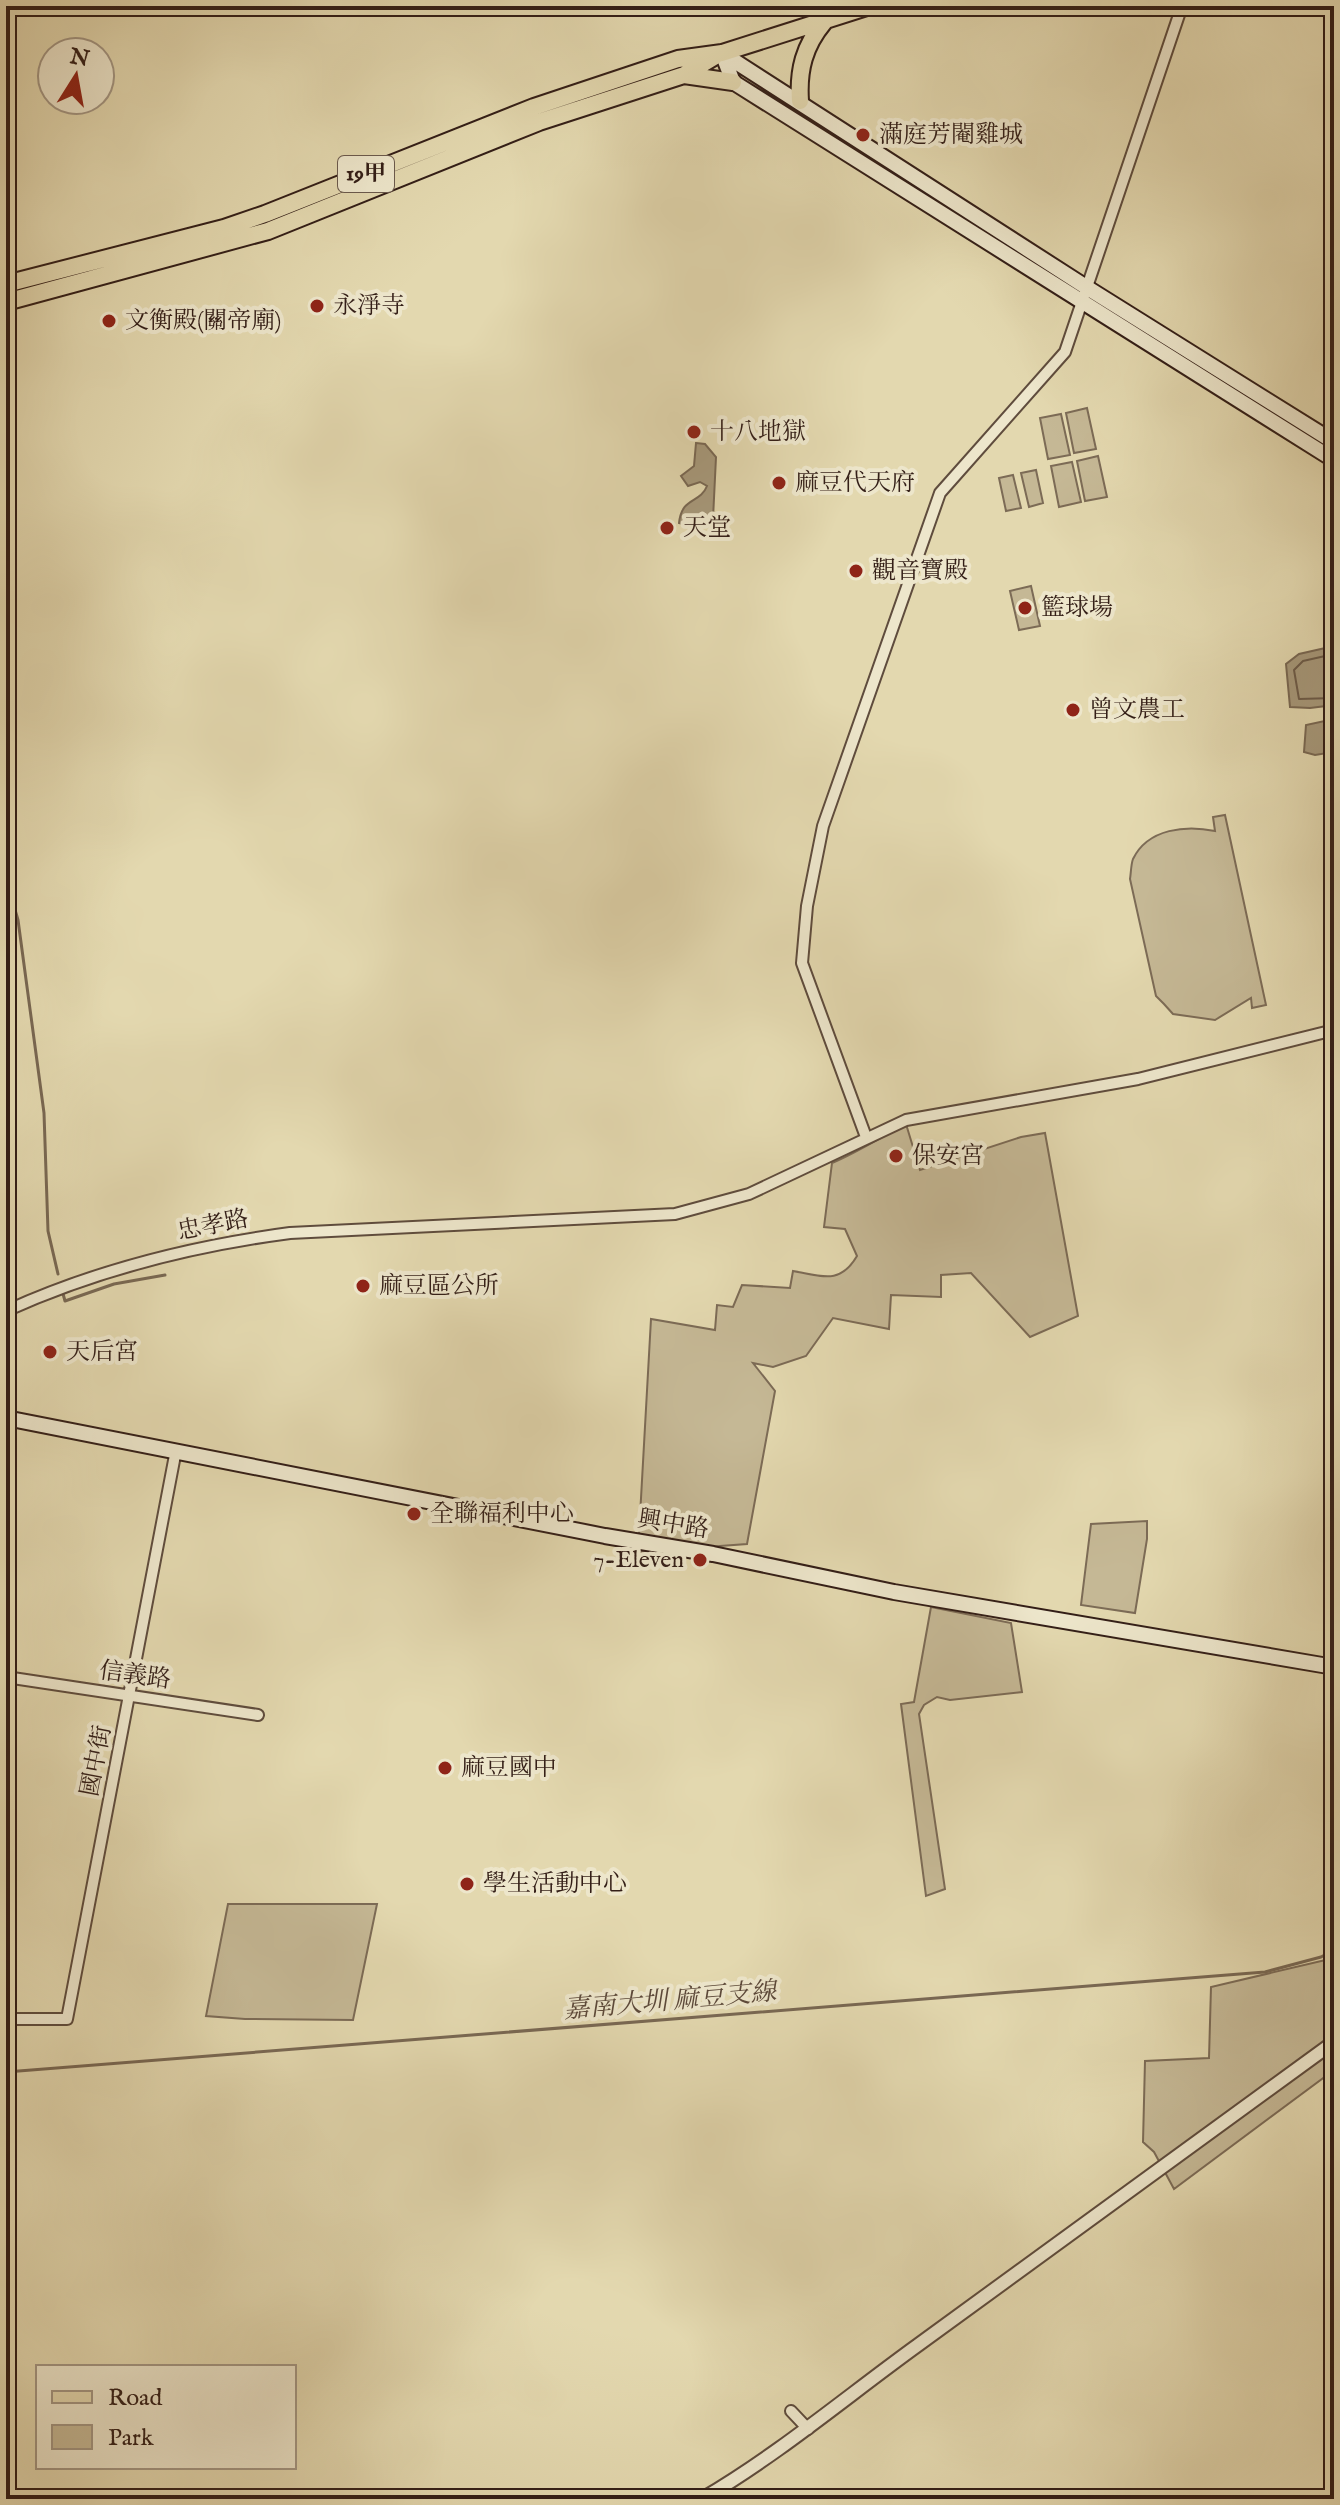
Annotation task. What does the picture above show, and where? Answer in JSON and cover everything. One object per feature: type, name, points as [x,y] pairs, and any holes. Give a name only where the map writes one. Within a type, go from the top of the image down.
[{"type":"main road","name":"19甲","points":[[6,284],[237,223],[534,107],[678,59],[722,53],[870,6]]},
{"type":"main road","points":[[800,101],[802,63],[810,39],[826,20]]},
{"type":"main road","name":"19甲","points":[[6,302],[268,231],[539,122],[684,75],[722,53]]},
{"type":"main road","points":[[722,53],[733,82]]},
{"type":"main road","points":[[722,53],[800,101],[1334,460]]},
{"type":"main road","points":[[684,75],[733,82],[1334,442]]},
{"type":"main road","name":"興中路","points":[[6,1418],[591,1533],[713,1554],[894,1592],[1334,1667]]},
{"type":"street","points":[[866,1137],[802,963],[807,906],[823,826],[940,493],[1065,352],[1182,6]]},
{"type":"street","name":"忠孝路","points":[[6,1311],[103,1273],[230,1241],[290,1233],[675,1214],[749,1194],[906,1120],[1138,1079],[1334,1030]]},
{"type":"street","name":"國中街","points":[[6,2019],[67,2019],[176,1450]]},
{"type":"street","name":"信義路","points":[[6,1677],[258,1715]]},
{"type":"street","points":[[702,2499],[739,2478],[808,2429],[887,2367],[1334,2042]]},
{"type":"street","points":[[791,2411],[808,2429]]},
{"type":"green space","points":[[1087,408],[1096,449],[1074,453],[1066,413]]},
{"type":"green space","points":[[1061,414],[1070,455],[1048,459],[1040,418]]},
{"type":"green space","points":[[1098,456],[1107,497],[1085,501],[1077,461]]},
{"type":"green space","points":[[1072,462],[1081,502],[1059,507],[1051,466]]},
{"type":"green space","points":[[1036,470],[1043,503],[1029,507],[1021,473]]},
{"type":"green space","points":[[1013,475],[1021,508],[1006,511],[999,478]]},
{"type":"green space","name":"籃球場","points":[[1031,586],[1040,626],[1019,630],[1010,591]]},
{"type":"green space","points":[[1225,815],[1266,1005],[1252,1008],[1251,998],[1215,1020],[1173,1014],[1156,996],[1130,879],[1132,861],[1148,841],[1158,835],[1192,828],[1215,831],[1213,817]]},
{"type":"green space","points":[[906,1124],[920,1170],[1021,1137],[1045,1133],[1078,1316],[1030,1337],[971,1273],[941,1275],[941,1297],[891,1295],[889,1329],[833,1318],[806,1356],[773,1367],[753,1363],[775,1391],[747,1544],[638,1552],[651,1319],[715,1330],[717,1305],[733,1307],[742,1285],[790,1288],[793,1271],[830,1276],[844,1271],[857,1256],[845,1229],[824,1227],[832,1163]]},
{"type":"green space","points":[[1147,1521],[1135,1613],[1081,1605],[1091,1524]]},
{"type":"green space","points":[[931,1607],[1011,1623],[1022,1692],[950,1700],[937,1697],[924,1705],[919,1714],[945,1889],[926,1896],[901,1704],[914,1702]]},
{"type":"green space","points":[[228,1904],[377,1904],[353,2020],[206,2016]]},
{"type":"green space","points":[[1334,1958],[1334,2070],[1174,2189],[1154,2152],[1143,2142],[1145,2061],[1209,2058],[1211,1987]]},
{"type":"water","points":[[696,443],[705,444],[716,457],[713,519],[690,526],[679,523],[681,514],[687,504],[700,496],[707,486],[700,482],[688,486],[681,476],[694,466]]},
{"type":"water","points":[[1334,646],[1334,705],[1290,707],[1286,664],[1299,654]]},
{"type":"water","points":[[1334,719],[1334,752],[1315,755],[1304,752],[1306,725]]},
{"type":"waterway","points":[[6,879],[18,920],[44,1113],[48,1231],[58,1274]]},
{"type":"waterway","points":[[62,1290],[65,1301],[114,1284],[165,1275]]},
{"type":"waterway","name":"嘉南大圳 麻豆支線","points":[[6,2072],[1265,1972],[1321,1957],[1334,1950]]},
{"type":"place","name":"滿庭芳閹雞城","points":[[863,135]]},
{"type":"place","name":"永淨寺","points":[[317,306]]},
{"type":"place","name":"文衡殿(關帝廟)","points":[[109,321]]},
{"type":"place","name":"十八地獄","points":[[694,432]]},
{"type":"place","name":"麻豆代天府","points":[[779,483]]},
{"type":"place","name":"天堂","points":[[667,528]]},
{"type":"place","name":"觀音寶殿","points":[[856,571]]},
{"type":"place","name":"籃球場","points":[[1025,608]]},
{"type":"place","name":"曾文農工","points":[[1073,710]]},
{"type":"place","name":"保安宮","points":[[896,1156]]},
{"type":"place","name":"麻豆區公所","points":[[363,1286]]},
{"type":"place","name":"天后宮","points":[[50,1352]]},
{"type":"place","name":"全聯福利中心","points":[[414,1514]]},
{"type":"place","name":"7-Eleven","points":[[700,1560]]},
{"type":"place","name":"麻豆國中","points":[[445,1768]]},
{"type":"place","name":"學生活動中心","points":[[467,1884]]}]
